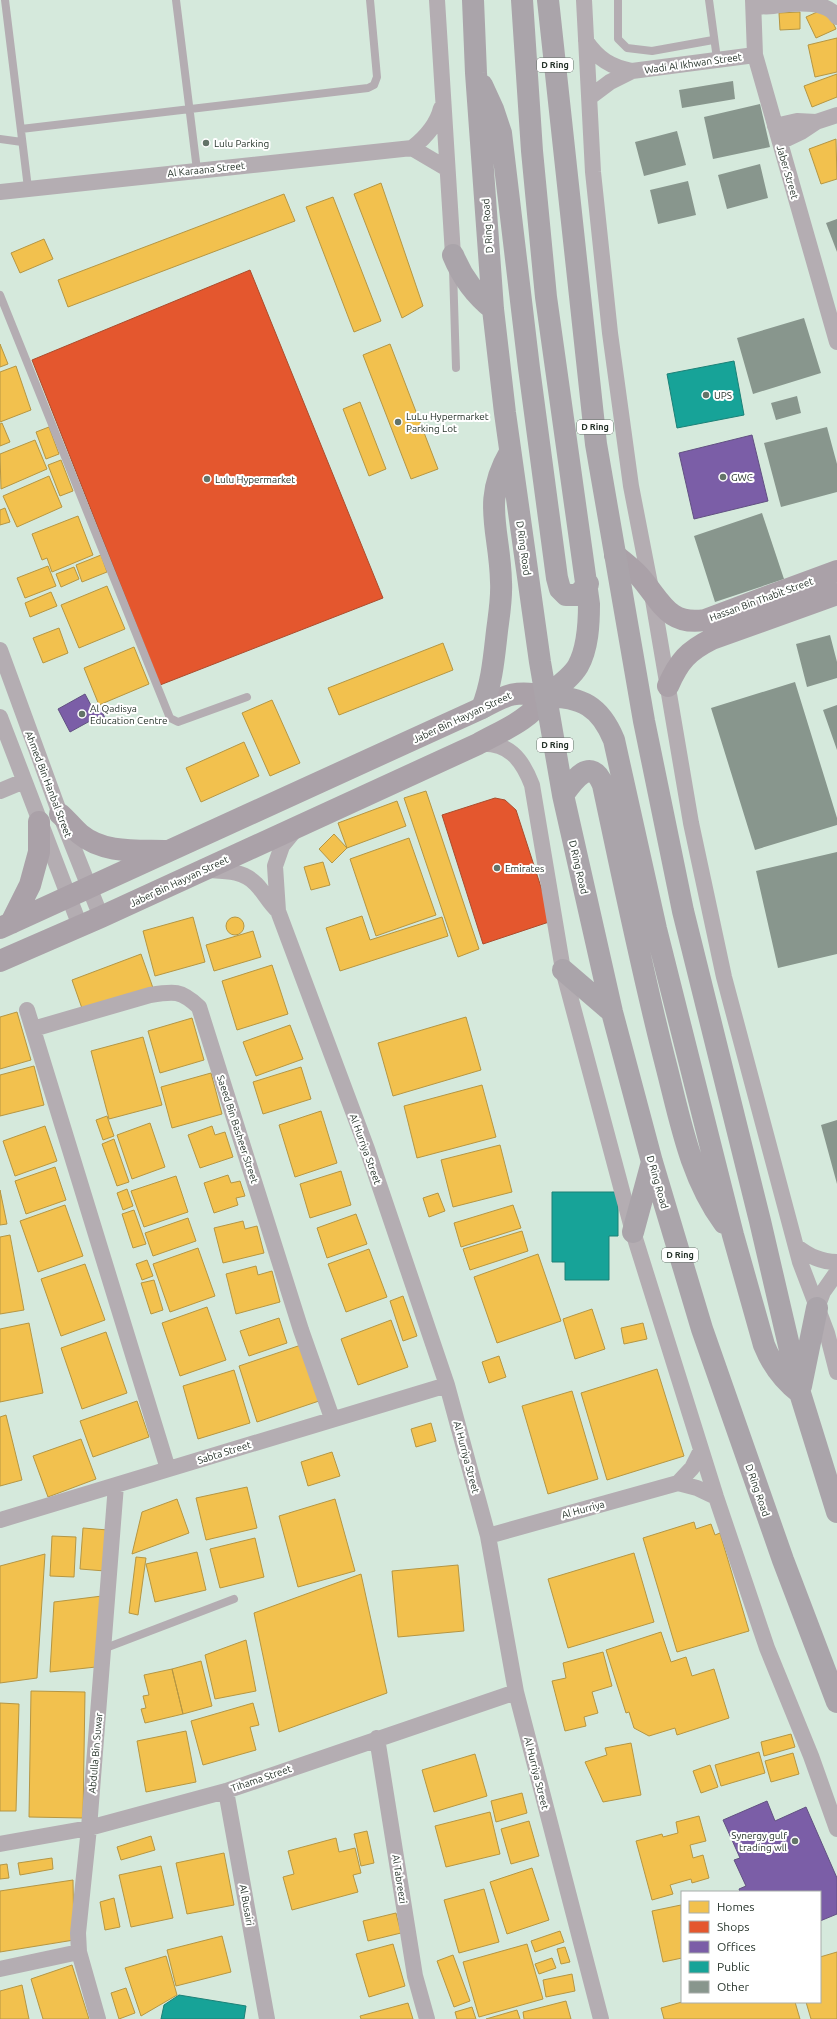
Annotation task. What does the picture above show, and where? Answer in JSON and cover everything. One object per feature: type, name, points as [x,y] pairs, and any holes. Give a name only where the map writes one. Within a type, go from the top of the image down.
[{"type":"main road","name":"D Ring Road","points":[[473,0],[476,73],[493,309],[510,452],[546,696],[563,795],[612,1012],[652,1162],[707,1344],[782,1560],[837,1702]]},
{"type":"main road","points":[[522,0],[532,151],[546,297],[588,584],[589,624],[584,648],[578,666],[569,677],[546,696]]},
{"type":"main road","name":"D Ring","points":[[548,0],[596,444],[644,722],[683,911],[760,1221],[800,1393],[837,1512]]},
{"type":"main road","points":[[476,73],[493,109],[501,133],[529,368],[557,578],[560,589],[566,596],[578,595],[588,584]]},
{"type":"main road","points":[[452,254],[464,279],[473,291],[493,309]]},
{"type":"main road","points":[[482,708],[491,680],[501,596],[494,496],[495,484],[501,467],[510,452]]},
{"type":"main road","points":[[546,696],[562,696],[578,700],[591,708],[604,718],[614,740],[656,930],[733,1235],[769,1357],[782,1377],[800,1393]]},
{"type":"main road","points":[[563,795],[574,778],[580,773],[587,771],[594,773],[600,778],[645,982],[693,1164],[707,1197],[733,1235]]},
{"type":"main road","points":[[563,970],[612,1012]]},
{"type":"main road","points":[[633,1232],[652,1162]]},
{"type":"main road","points":[[800,1393],[817,1308]]},
{"type":"street","points":[[437,0],[452,254]]},
{"type":"street","points":[[584,0],[593,172],[610,333],[631,486],[652,594],[691,823],[724,977],[805,1278],[827,1333],[837,1372]]},
{"type":"street","points":[[754,3],[769,6],[781,1],[821,1],[832,7],[837,17]]},
{"type":"street","name":"Jaber Street","points":[[754,3],[755,55],[837,342]]},
{"type":"street","name":"Wadi Al Ikhwan Street","points":[[586,41],[594,53],[605,62],[618,68],[632,71]]},
{"type":"street","name":"Wadi Al Ikhwan Street","points":[[590,97],[610,82],[632,71],[755,55]]},
{"type":"street","points":[[442,102],[439,116],[432,128],[423,139],[412,148],[446,168]]},
{"type":"street","points":[[780,142],[801,132],[816,122],[837,115]]},
{"type":"street","points":[[775,126],[797,121],[816,122]]},
{"type":"street","name":"Al Karaana Street","points":[[0,192],[412,148]]},
{"type":"street","name":"Hassan Bin Thabit Street","points":[[615,555],[629,565],[664,609],[673,616],[694,622],[705,620],[837,571]]},
{"type":"street","points":[[668,686],[676,667],[685,656],[698,646],[712,639],[837,594]]},
{"type":"street","name":"Ahmed Bin Hanbal Street","points":[[0,650],[60,814],[101,917]]},
{"type":"street","name":"Jaber Bin Hayyan Street","points":[[5,926],[172,851],[482,708],[504,696],[516,692],[546,696]]},
{"type":"street","name":"Jaber Bin Hayyan Street","points":[[0,961],[101,917],[478,744],[531,715],[546,696]]},
{"type":"street","points":[[0,717],[80,926]]},
{"type":"street","points":[[478,744],[489,743],[502,747],[516,757],[525,768],[532,785],[563,970],[633,1232],[716,1497],[767,1648],[811,1756],[837,1829]]},
{"type":"street","points":[[0,791],[24,781]]},
{"type":"street","points":[[60,814],[79,834],[97,845],[113,849],[172,851]]},
{"type":"street","points":[[5,926],[30,885],[40,852],[39,822]]},
{"type":"street","name":"Al Hurriya Street","points":[[300,825],[282,846],[276,861],[275,876],[278,911],[367,1149],[447,1385],[488,1536],[516,1692],[601,2019]]},
{"type":"street","name":"Al Hurriya Street","points":[[203,870],[228,871],[249,879],[256,884],[269,903],[278,911]]},
{"type":"street","name":"Saeed Bin Basheer Street","points":[[33,1029],[150,995],[169,992],[187,995],[199,1007],[301,1330],[332,1418]]},
{"type":"street","points":[[27,1010],[168,1469]]},
{"type":"street","points":[[796,1246],[808,1255],[821,1260],[837,1262]]},
{"type":"street","points":[[817,1308],[823,1292],[837,1272]]},
{"type":"street","name":"Sabta Street","points":[[0,1520],[332,1418],[447,1385]]},
{"type":"street","points":[[702,1450],[692,1468],[678,1483],[697,1488],[716,1497]]},
{"type":"street","name":"Al Hurriya","points":[[488,1536],[678,1483]]},
{"type":"street","name":"Abdulla Bin Suwar","points":[[98,2019],[79,1952],[78,1933],[89,1828],[116,1485]]},
{"type":"street","name":"Tihama Street","points":[[0,1844],[89,1828],[226,1790],[516,1692]]},
{"type":"street","name":"Al Tabreezi","points":[[377,1738],[415,1976],[427,2019]]},
{"type":"street","name":"Al Busairi","points":[[226,1790],[267,2019]]},
{"type":"street","points":[[0,1969],[79,1952]]},
{"type":"lane","points":[[5,0],[28,188]]},
{"type":"lane","points":[[176,0],[197,170]]},
{"type":"lane","points":[[21,129],[368,88],[374,85],[377,77],[370,0]]},
{"type":"lane","points":[[618,0],[618,39],[627,48],[652,51],[713,40]]},
{"type":"lane","points":[[709,0],[713,40],[717,59]]},
{"type":"lane","points":[[0,138],[22,142]]},
{"type":"lane","points":[[452,254],[456,368]]},
{"type":"lane","points":[[0,295],[170,718],[178,722],[247,697]]},
{"type":"lane","points":[[103,1648],[234,1599]]},
{"type":"building: Homes","points":[[826,8],[836,29],[816,38],[806,17]]},
{"type":"building: Homes","points":[[800,12],[800,29],[780,30],[779,13]]},
{"type":"building: Homes","points":[[837,38],[837,72],[815,77],[808,45]]},
{"type":"building: Homes","points":[[837,74],[837,97],[812,107],[804,86]]},
{"type":"building: Homes","points":[[836,139],[837,179],[821,184],[809,149]]},
{"type":"building: Homes","points":[[381,183],[423,306],[402,318],[354,194]]},
{"type":"building: Homes","points":[[284,194],[295,221],[68,307],[58,280]]},
{"type":"building: Homes","points":[[333,197],[381,321],[354,332],[306,207]]},
{"type":"building: Homes","points":[[44,239],[53,259],[20,273],[11,253]]},
{"type":"building: Homes","points":[[0,344],[8,364],[0,367]]},
{"type":"building: Homes","points":[[390,344],[438,469],[411,479],[363,355]]},
{"type":"building: Homes","points":[[16,366],[31,410],[0,422],[0,372]]},
{"type":"building: Homes","points":[[360,402],[386,469],[369,476],[343,409]]},
{"type":"building: Homes","points":[[2,423],[10,442],[0,446],[0,424]]},
{"type":"building: Homes","points":[[49,427],[59,454],[46,459],[36,432]]},
{"type":"building: Homes","points":[[35,440],[47,469],[1,489],[0,454]]},
{"type":"building: Homes","points":[[61,460],[73,491],[60,496],[48,465]]},
{"type":"building: Homes","points":[[49,476],[62,507],[17,527],[3,496]]},
{"type":"building: Homes","points":[[5,508],[10,522],[0,525],[0,510]]},
{"type":"building: Homes","points":[[78,516],[93,555],[52,572],[47,558],[42,560],[32,534]]},
{"type":"building: Homes","points":[[101,555],[107,572],[82,582],[76,565]]},
{"type":"building: Homes","points":[[48,566],[56,586],[25,598],[17,578]]},
{"type":"building: Homes","points":[[74,567],[79,579],[61,587],[56,574]]},
{"type":"building: Homes","points":[[107,586],[125,629],[79,648],[61,605]]},
{"type":"building: Homes","points":[[51,592],[57,606],[30,617],[25,603]]},
{"type":"building: Homes","points":[[59,628],[68,653],[43,663],[33,638]]},
{"type":"building: Homes","points":[[443,643],[453,670],[339,715],[328,688]]},
{"type":"building: Homes","points":[[134,647],[149,684],[99,705],[84,668]]},
{"type":"building: Homes","points":[[272,700],[300,763],[270,776],[242,713]]},
{"type":"building: Homes","points":[[244,742],[259,776],[201,802],[186,768]]},
{"type":"building: Homes","points":[[426,791],[479,949],[458,957],[404,798]]},
{"type":"building: Homes","points":[[397,801],[406,826],[347,848],[338,823]]},
{"type":"building: Homes","points":[[334,834],[347,848],[332,863],[319,849]]},
{"type":"building: Homes","points":[[409,838],[436,915],[376,936],[350,859]]},
{"type":"building: Homes","points":[[323,862],[330,885],[311,890],[304,867]]},
{"type":"building: Homes","points":[[362,916],[370,940],[442,917],[448,936],[340,971],[326,928]]},
{"type":"building: Homes","points":[[193,917],[205,962],[155,976],[143,931]]},
{"type":"building: Homes","points":[[235,917],[241,920],[244,926],[241,932],[235,935],[229,932],[226,926],[229,920]]},
{"type":"building: Homes","points":[[253,931],[261,957],[214,971],[206,945]]},
{"type":"building: Homes","points":[[141,954],[153,988],[84,1014],[72,980]]},
{"type":"building: Homes","points":[[272,965],[288,1014],[237,1030],[222,981]]},
{"type":"building: Homes","points":[[17,1012],[31,1060],[0,1069],[0,1017]]},
{"type":"building: Homes","points":[[466,1017],[481,1070],[393,1096],[378,1043]]},
{"type":"building: Homes","points":[[192,1018],[204,1060],[160,1073],[148,1031]]},
{"type":"building: Homes","points":[[290,1025],[303,1059],[256,1076],[243,1042]]},
{"type":"building: Homes","points":[[143,1037],[162,1105],[109,1119],[91,1051]]},
{"type":"building: Homes","points":[[34,1066],[44,1105],[0,1116],[0,1075]]},
{"type":"building: Homes","points":[[301,1067],[311,1099],[263,1114],[253,1082]]},
{"type":"building: Homes","points":[[211,1073],[222,1114],[172,1128],[161,1087]]},
{"type":"building: Homes","points":[[482,1085],[496,1137],[417,1158],[404,1106]]},
{"type":"building: Homes","points":[[321,1111],[337,1163],[295,1177],[279,1125]]},
{"type":"building: Homes","points":[[107,1116],[114,1136],[103,1140],[96,1120]]},
{"type":"building: Homes","points":[[150,1123],[165,1167],[132,1179],[117,1135]]},
{"type":"building: Homes","points":[[45,1126],[57,1161],[15,1176],[3,1141]]},
{"type":"building: Homes","points":[[212,1126],[215,1135],[225,1132],[233,1157],[200,1168],[188,1135]]},
{"type":"building: Homes","points":[[114,1139],[129,1182],[117,1186],[102,1144]]},
{"type":"building: Homes","points":[[500,1145],[512,1192],[453,1207],[441,1160]]},
{"type":"building: Homes","points":[[55,1167],[66,1200],[26,1214],[15,1181]]},
{"type":"building: Homes","points":[[341,1171],[351,1205],[310,1218],[300,1184]]},
{"type":"building: Homes","points":[[228,1175],[231,1183],[240,1181],[245,1196],[236,1198],[238,1205],[214,1213],[204,1183]]},
{"type":"building: Homes","points":[[176,1176],[188,1212],[144,1227],[131,1191]]},
{"type":"building: Homes","points":[[127,1189],[133,1206],[123,1210],[117,1193]]},
{"type":"building: Homes","points":[[0,1190],[7,1224],[0,1225]]},
{"type":"building: Homes","points":[[438,1193],[445,1211],[429,1217],[423,1198]]},
{"type":"building: Homes","points":[[65,1205],[83,1256],[38,1272],[20,1221]]},
{"type":"building: Homes","points":[[513,1205],[521,1228],[461,1247],[454,1223]]},
{"type":"building: Homes","points":[[134,1210],[146,1244],[133,1248],[122,1214]]},
{"type":"building: Homes","points":[[356,1214],[367,1244],[327,1258],[317,1228]]},
{"type":"building: Homes","points":[[188,1218],[196,1241],[153,1256],[145,1233]]},
{"type":"building: Homes","points":[[243,1221],[245,1229],[257,1226],[264,1253],[223,1263],[214,1228]]},
{"type":"building: Homes","points":[[522,1231],[528,1251],[470,1270],[463,1249]]},
{"type":"building: Homes","points":[[10,1235],[24,1310],[0,1314],[0,1237]]},
{"type":"building: Homes","points":[[198,1248],[215,1296],[170,1312],[153,1264]]},
{"type":"building: Homes","points":[[369,1249],[387,1297],[346,1312],[328,1264]]},
{"type":"building: Homes","points":[[538,1254],[561,1321],[497,1343],[474,1277]]},
{"type":"building: Homes","points":[[147,1260],[153,1276],[142,1280],[136,1264]]},
{"type":"building: Homes","points":[[85,1264],[105,1320],[61,1336],[41,1279]]},
{"type":"building: Homes","points":[[256,1266],[258,1275],[272,1271],[280,1302],[236,1314],[226,1274]]},
{"type":"building: Homes","points":[[154,1280],[163,1310],[151,1314],[141,1283]]},
{"type":"building: Homes","points":[[403,1296],[417,1336],[403,1341],[390,1301]]},
{"type":"building: Homes","points":[[207,1307],[226,1360],[180,1376],[162,1323]]},
{"type":"building: Homes","points":[[592,1309],[605,1349],[575,1359],[563,1319]]},
{"type":"building: Homes","points":[[279,1318],[287,1343],[249,1356],[240,1331]]},
{"type":"building: Homes","points":[[391,1320],[408,1367],[358,1385],[341,1339]]},
{"type":"building: Homes","points":[[29,1323],[43,1393],[0,1402],[0,1329]]},
{"type":"building: Homes","points":[[643,1323],[647,1339],[624,1344],[621,1328]]},
{"type":"building: Homes","points":[[106,1332],[127,1393],[82,1409],[61,1348]]},
{"type":"building: Homes","points":[[301,1345],[319,1401],[257,1422],[239,1366]]},
{"type":"building: Homes","points":[[499,1356],[506,1377],[489,1383],[482,1362]]},
{"type":"building: Homes","points":[[657,1369],[684,1456],[607,1480],[581,1393]]},
{"type":"building: Homes","points":[[234,1370],[250,1423],[198,1439],[183,1386]]},
{"type":"building: Homes","points":[[572,1391],[598,1479],[548,1494],[522,1406]]},
{"type":"building: Homes","points":[[137,1401],[149,1437],[93,1457],[80,1421]]},
{"type":"building: Homes","points":[[6,1415],[22,1480],[0,1486],[0,1417]]},
{"type":"building: Homes","points":[[431,1423],[436,1441],[416,1447],[411,1429]]},
{"type":"building: Homes","points":[[81,1439],[96,1479],[48,1497],[33,1456]]},
{"type":"building: Homes","points":[[332,1452],[340,1476],[308,1486],[301,1462]]},
{"type":"building: Homes","points":[[247,1487],[257,1528],[206,1540],[196,1498]]},
{"type":"building: Homes","points":[[177,1499],[189,1533],[132,1554],[142,1512]]},
{"type":"building: Homes","points":[[335,1499],[355,1571],[298,1587],[279,1516]]},
{"type":"building: Homes","points":[[694,1522],[696,1529],[711,1524],[715,1535],[720,1533],[749,1631],[677,1652],[643,1538]]},
{"type":"building: Homes","points":[[83,1528],[108,1530],[105,1571],[80,1569]]},
{"type":"building: Homes","points":[[52,1536],[76,1537],[74,1577],[50,1576]]},
{"type":"building: Homes","points":[[255,1538],[264,1577],[220,1588],[210,1549]]},
{"type":"building: Homes","points":[[197,1552],[206,1590],[155,1602],[146,1564]]},
{"type":"building: Homes","points":[[634,1553],[654,1622],[568,1648],[548,1579]]},
{"type":"building: Homes","points":[[45,1554],[37,1678],[0,1683],[0,1566]]},
{"type":"building: Homes","points":[[136,1557],[146,1558],[138,1615],[129,1613]]},
{"type":"building: Homes","points":[[458,1565],[464,1631],[398,1637],[392,1571]]},
{"type":"building: Homes","points":[[361,1574],[387,1693],[279,1732],[254,1613]]},
{"type":"building: Homes","points":[[102,1596],[96,1667],[50,1672],[54,1602]]},
{"type":"building: Homes","points":[[661,1632],[671,1662],[686,1657],[692,1676],[714,1669],[729,1718],[677,1735],[675,1728],[649,1736],[634,1728],[629,1712],[626,1713],[606,1650]]},
{"type":"building: Homes","points":[[246,1640],[256,1691],[215,1699],[205,1655]]},
{"type":"building: Homes","points":[[603,1652],[612,1686],[592,1692],[598,1713],[584,1717],[586,1726],[565,1731],[552,1681],[566,1678],[563,1663]]},
{"type":"building: Homes","points":[[201,1661],[212,1706],[183,1714],[172,1669]]},
{"type":"building: Homes","points":[[172,1669],[183,1714],[145,1723],[141,1709],[146,1708],[143,1696],[149,1695],[144,1675]]},
{"type":"building: Homes","points":[[31,1691],[85,1692],[83,1818],[29,1817]]},
{"type":"building: Homes","points":[[0,1703],[19,1704],[16,1811],[0,1811]]},
{"type":"building: Homes","points":[[253,1703],[259,1725],[250,1727],[256,1750],[203,1765],[191,1721]]},
{"type":"building: Homes","points":[[186,1731],[196,1782],[146,1792],[137,1741]]},
{"type":"building: Homes","points":[[791,1734],[795,1747],[764,1756],[761,1742]]},
{"type":"building: Homes","points":[[631,1743],[641,1795],[603,1802],[585,1762],[607,1755],[605,1748]]},
{"type":"building: Homes","points":[[759,1752],[765,1773],[721,1786],[715,1765]]},
{"type":"building: Homes","points":[[793,1753],[799,1774],[771,1782],[765,1761]]},
{"type":"building: Homes","points":[[475,1754],[487,1796],[434,1812],[422,1770]]},
{"type":"building: Homes","points":[[710,1765],[718,1787],[701,1793],[693,1771]]},
{"type":"building: Homes","points":[[522,1793],[527,1813],[496,1822],[491,1801]]},
{"type":"building: Homes","points":[[490,1812],[500,1854],[446,1867],[435,1826]]},
{"type":"building: Homes","points":[[699,1816],[706,1841],[690,1845],[693,1858],[703,1855],[709,1878],[692,1883],[691,1879],[670,1885],[673,1894],[652,1900],[636,1841],[662,1834],[663,1837],[678,1833],[676,1822]]},
{"type":"building: Homes","points":[[529,1821],[539,1856],[511,1864],[501,1829]]},
{"type":"building: Homes","points":[[367,1831],[374,1863],[361,1866],[354,1834]]},
{"type":"building: Homes","points":[[151,1836],[155,1850],[121,1860],[117,1847]]},
{"type":"building: Homes","points":[[336,1838],[339,1852],[355,1848],[361,1873],[353,1875],[358,1892],[292,1910],[283,1877],[294,1874],[288,1851]]},
{"type":"building: Homes","points":[[224,1853],[234,1905],[187,1914],[176,1863]]},
{"type":"building: Homes","points":[[52,1858],[53,1869],[20,1875],[18,1863]]},
{"type":"building: Homes","points":[[7,1864],[9,1878],[0,1879],[0,1865]]},
{"type":"building: Homes","points":[[161,1866],[173,1918],[131,1927],[119,1875]]},
{"type":"building: Homes","points":[[532,1868],[549,1920],[507,1934],[490,1882]]},
{"type":"building: Homes","points":[[73,1880],[74,1940],[0,1952],[0,1891]]},
{"type":"building: Homes","points":[[484,1889],[499,1942],[459,1953],[444,1900]]},
{"type":"building: Homes","points":[[114,1898],[120,1927],[105,1930],[100,1902]]},
{"type":"building: Homes","points":[[681,1905],[681,1958],[663,1962],[652,1911]]},
{"type":"building: Homes","points":[[396,1913],[401,1933],[368,1941],[363,1921]]},
{"type":"building: Homes","points":[[560,1931],[564,1942],[535,1952],[531,1941]]},
{"type":"building: Homes","points":[[222,1936],[231,1972],[176,1986],[167,1950]]},
{"type":"building: Homes","points":[[393,1944],[405,1986],[369,1997],[356,1954]]},
{"type":"building: Homes","points":[[527,1944],[543,1999],[479,2017],[463,1962]]},
{"type":"building: Homes","points":[[565,1947],[570,1962],[561,1964],[557,1949]]},
{"type":"building: Homes","points":[[837,1952],[837,2019],[811,2019],[806,2003],[821,2003],[821,1957]]},
{"type":"building: Homes","points":[[453,1955],[470,2001],[454,2007],[437,1961]]},
{"type":"building: Homes","points":[[166,1956],[177,1995],[141,2016],[125,1968]]},
{"type":"building: Homes","points":[[552,1958],[556,1968],[539,1974],[535,1964]]},
{"type":"building: Homes","points":[[72,1965],[89,2019],[43,2019],[31,1979]]},
{"type":"building: Homes","points":[[572,1974],[575,1991],[546,1997],[543,1980]]},
{"type":"building: Homes","points":[[22,1985],[29,2019],[0,2019],[0,1991]]},
{"type":"building: Homes","points":[[126,1988],[135,2013],[119,2019],[111,1993]]},
{"type":"building: Homes","points":[[566,2001],[571,2019],[524,2019],[523,2012]]},
{"type":"building: Homes","points":[[681,2002],[795,2003],[800,2019],[664,2019],[661,2008]]},
{"type":"building: Homes","points":[[408,2003],[413,2019],[361,2019],[360,2016]]},
{"type":"building: Homes","points":[[472,2007],[476,2019],[457,2019],[455,2012]]},
{"type":"building: Homes","points":[[517,2010],[520,2019],[486,2019]]},
{"type":"building: Shops","name":"Lulu Hypermarket","points":[[250,270],[383,598],[160,685],[32,360]]},
{"type":"building: Shops","name":"Emirates","points":[[495,798],[505,800],[516,810],[552,921],[483,944],[442,815]]},
{"type":"building: Offices","name":"GWC","points":[[752,435],[768,501],[694,519],[679,453]]},
{"type":"building: Offices","name":"Al Qadisya Education Centre","points":[[85,694],[94,711],[100,708],[105,718],[92,724],[90,721],[70,732],[58,709]]},
{"type":"building: Offices","points":[[767,1801],[775,1821],[806,1807],[837,1878],[837,1914],[821,1921],[821,1891],[740,1891],[739,1889],[746,1886],[734,1860],[740,1858],[723,1820]]},
{"type":"building: Public","name":"UPS","points":[[734,361],[744,415],[677,428],[667,374]]},
{"type":"building: Public","points":[[552,1192],[618,1192],[618,1236],[609,1236],[609,1280],[565,1280],[565,1262],[552,1262]]},
{"type":"building: Public","points":[[179,1995],[246,2006],[244,2019],[161,2019],[164,2005]]},
{"type":"building: Other","points":[[733,81],[735,99],[682,108],[679,90]]},
{"type":"building: Other","points":[[760,104],[770,147],[713,159],[704,117]]},
{"type":"building: Other","points":[[677,131],[686,165],[644,176],[635,142]]},
{"type":"building: Other","points":[[760,164],[768,198],[727,209],[718,175]]},
{"type":"building: Other","points":[[688,181],[696,215],[658,224],[650,190]]},
{"type":"building: Other","points":[[837,219],[837,252],[826,223]]},
{"type":"building: Other","points":[[804,318],[821,373],[753,394],[737,338]]},
{"type":"building: Other","points":[[797,396],[801,413],[776,420],[771,403]]},
{"type":"building: Other","points":[[827,427],[837,464],[837,492],[781,507],[764,443]]},
{"type":"building: Other","points":[[762,513],[784,579],[715,602],[694,536]]},
{"type":"building: Other","points":[[830,635],[837,662],[837,678],[807,687],[796,644]]},
{"type":"building: Other","points":[[795,682],[837,818],[837,825],[755,850],[711,708]]},
{"type":"building: Other","points":[[837,705],[837,750],[823,710]]},
{"type":"building: Other","points":[[837,852],[837,954],[778,968],[756,871]]},
{"type":"building: Other","points":[[837,1120],[837,1184],[821,1125]]},
{"type":"place","name":"Lulu Parking","points":[[206,143]]},
{"type":"place","name":"UPS","points":[[706,395]]},
{"type":"place","name":"LuLu Hypermarket Parking Lot","points":[[398,422]]},
{"type":"place","name":"GWC","points":[[723,477]]},
{"type":"place","name":"Lulu Hypermarket","points":[[207,479]]},
{"type":"place","name":"Al Qadisya Education Centre","points":[[82,714]]},
{"type":"place","name":"Emirates","points":[[497,868]]},
{"type":"place","name":"Synergy gulf trading wll","points":[[795,1841]]}]
